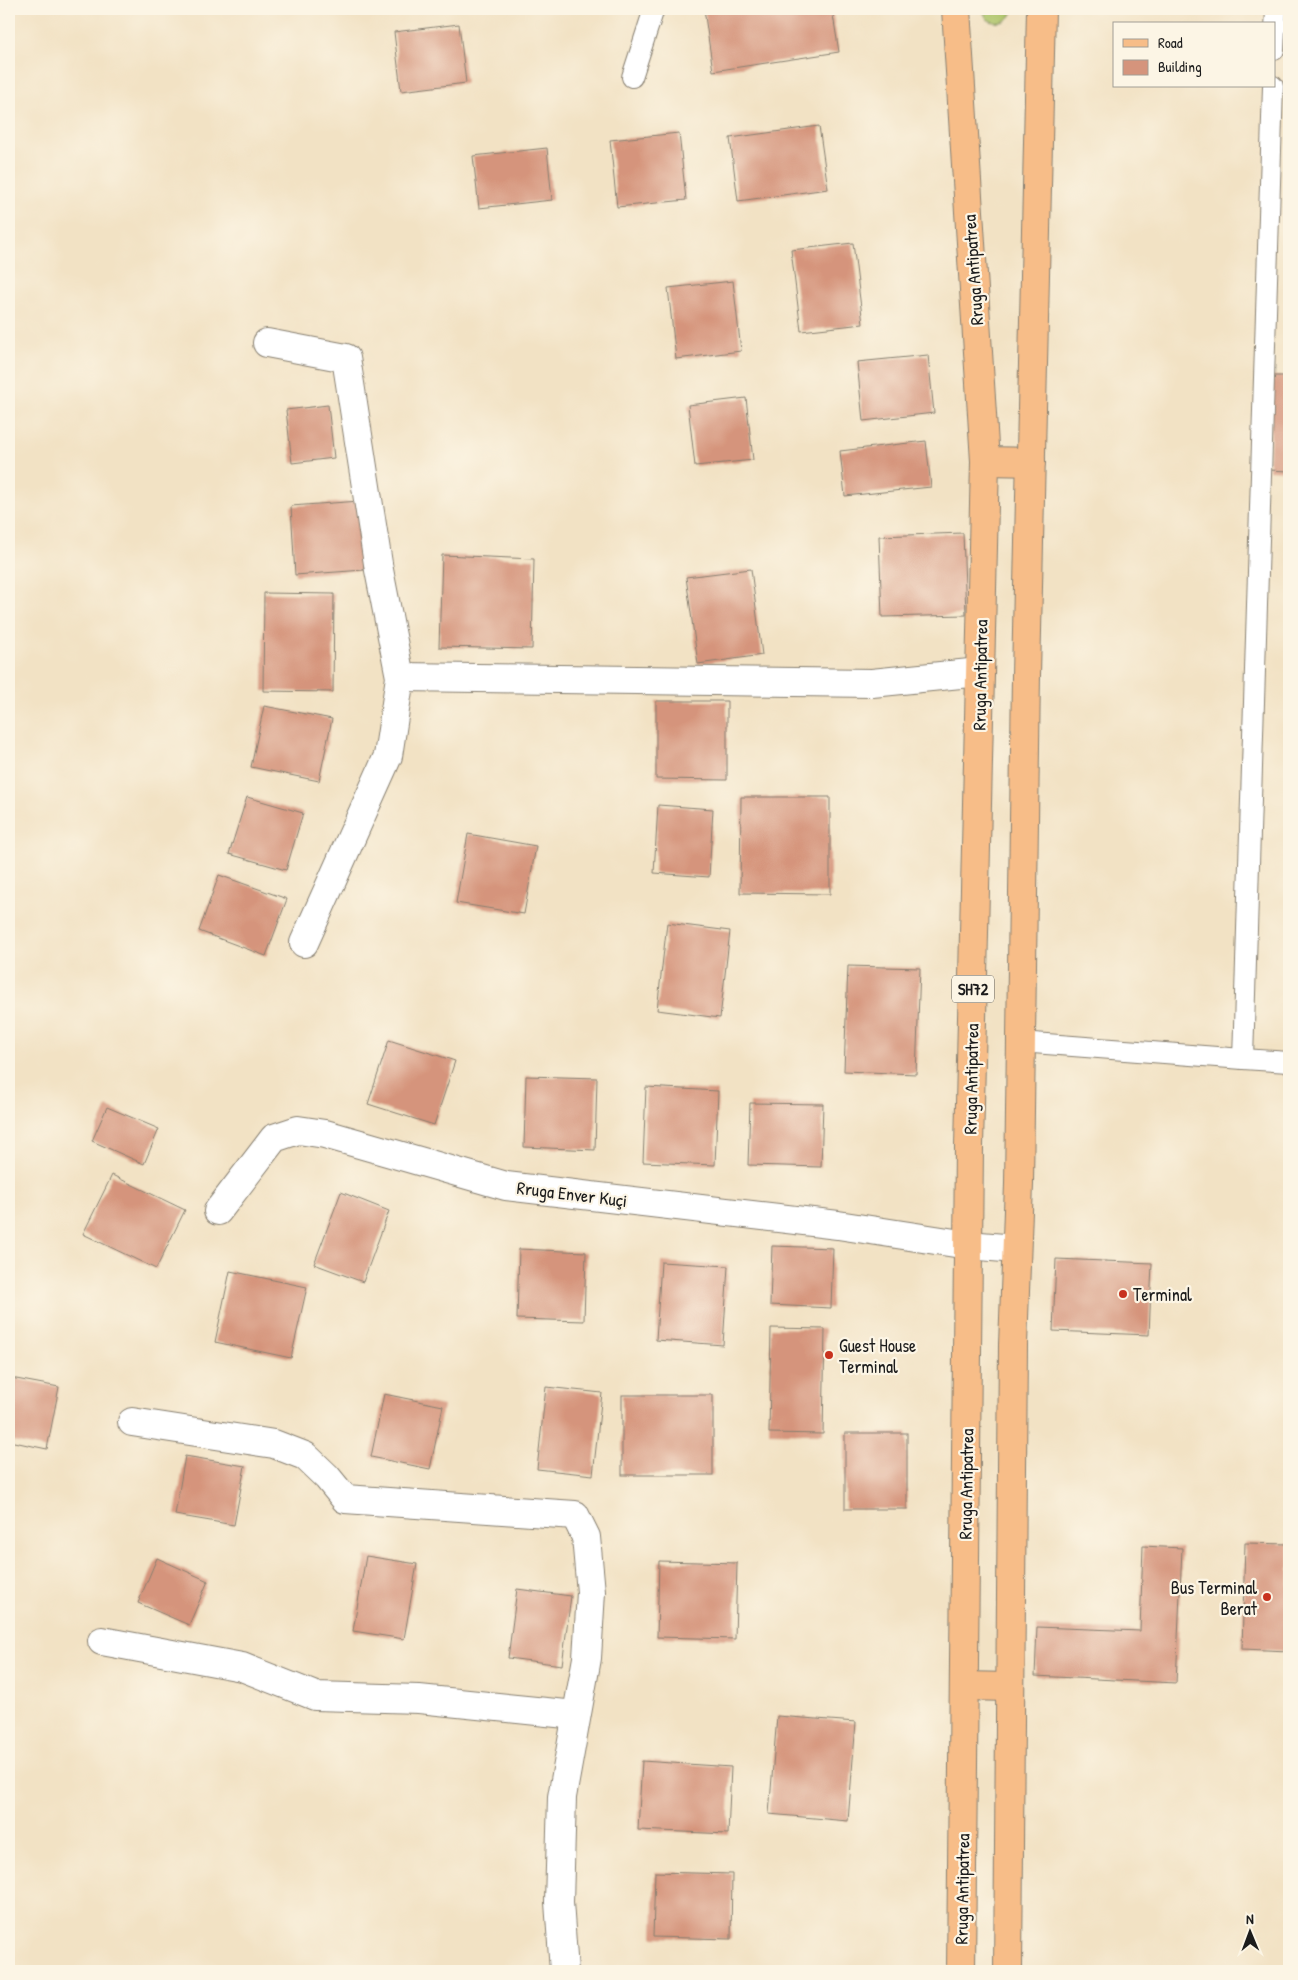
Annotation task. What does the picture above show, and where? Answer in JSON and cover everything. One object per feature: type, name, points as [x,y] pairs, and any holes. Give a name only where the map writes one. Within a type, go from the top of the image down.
[{"type":"main road","name":"Rruga Antipatrea","points":[[956,9],[985,461],[968,1245],[961,1971]]},
{"type":"main road","points":[[1008,1971],[1013,1354],[1019,1184],[1020,1042],[1041,9]]},
{"type":"main road","points":[[985,461],[1031,462]]},
{"type":"main road","points":[[964,1686],[1010,1687]]},
{"type":"street","points":[[267,343],[346,358],[378,570],[400,677],[388,756],[304,943]]},
{"type":"street","points":[[400,677],[872,683],[980,672]]},
{"type":"street","name":"Rruga Enver Kuçi","points":[[218,1211],[274,1138],[298,1130],[325,1134],[506,1186],[838,1225],[968,1245],[1016,1250]]},
{"type":"street","points":[[132,1422],[274,1444],[305,1456],[327,1477],[345,1499],[575,1515],[586,1537],[591,1592],[587,1658],[562,1797],[559,1902],[564,1971]]},
{"type":"street","points":[[102,1641],[242,1667],[315,1696],[419,1699],[576,1716]]},
{"type":"lane","points":[[632,77],[654,9]]},
{"type":"lane","points":[[1275,22],[1276,9]]},
{"type":"lane","points":[[1243,1059],[1273,88]]},
{"type":"lane","points":[[1020,1042],[1289,1062]]},
{"type":"green space","points":[[982,9],[1014,9],[1007,20],[995,22],[987,19]]},
{"type":"building","points":[[704,9],[832,9],[839,52],[713,71]]},
{"type":"building","points":[[459,24],[466,83],[401,91],[394,32]]},
{"type":"building","points":[[819,126],[828,189],[738,201],[730,138]]},
{"type":"building","points":[[679,133],[686,200],[617,207],[610,140]]},
{"type":"building","points":[[547,148],[552,200],[479,208],[473,156]]},
{"type":"building","points":[[853,243],[863,324],[801,331],[791,250]]},
{"type":"building","points":[[733,281],[741,351],[676,359],[668,288]]},
{"type":"building","points":[[928,355],[934,413],[863,421],[857,362]]},
{"type":"building","points":[[1273,376],[1289,376],[1289,471],[1269,470]]},
{"type":"building","points":[[746,398],[753,460],[695,466],[688,405]]},
{"type":"building","points":[[328,405],[334,458],[292,463],[286,410]]},
{"type":"building","points":[[926,441],[931,487],[845,496],[840,451]]},
{"type":"building","points":[[360,501],[364,570],[295,575],[291,506]]},
{"type":"building","points":[[963,533],[966,615],[882,617],[879,536]]},
{"type":"building","points":[[442,555],[534,559],[532,649],[439,647]]},
{"type":"building","points":[[751,569],[762,655],[698,664],[686,577]]},
{"type":"building","points":[[264,593],[334,594],[333,692],[263,691]]},
{"type":"building","points":[[656,701],[727,701],[727,780],[656,779]]},
{"type":"building","points":[[264,706],[332,719],[319,781],[251,767]]},
{"type":"building","points":[[247,797],[303,813],[286,870],[229,854]]},
{"type":"building","points":[[741,797],[830,797],[830,894],[740,893]]},
{"type":"building","points":[[658,805],[713,809],[709,877],[654,873]]},
{"type":"building","points":[[468,834],[536,846],[524,914],[456,903]]},
{"type":"building","points":[[219,875],[287,899],[266,956],[199,931]]},
{"type":"building","points":[[667,923],[730,931],[720,1018],[657,1010]]},
{"type":"building","points":[[848,966],[920,968],[916,1074],[844,1071]]},
{"type":"building","points":[[389,1040],[455,1061],[434,1125],[368,1104]]},
{"type":"building","points":[[526,1076],[597,1078],[595,1150],[524,1147]]},
{"type":"building","points":[[646,1087],[718,1091],[715,1165],[643,1162]]},
{"type":"building","points":[[750,1103],[823,1104],[821,1167],[748,1165]]},
{"type":"building","points":[[107,1107],[159,1129],[144,1164],[92,1141]]},
{"type":"building","points":[[112,1175],[185,1210],[156,1269],[83,1234]]},
{"type":"building","points":[[341,1192],[389,1211],[363,1282],[314,1264]]},
{"type":"building","points":[[772,1246],[833,1248],[831,1308],[770,1305]]},
{"type":"building","points":[[519,1249],[586,1252],[584,1321],[517,1319]]},
{"type":"building","points":[[1056,1259],[1152,1263],[1149,1335],[1053,1331]]},
{"type":"building","points":[[661,1262],[728,1266],[723,1345],[656,1340]]},
{"type":"building","points":[[230,1271],[307,1287],[291,1358],[215,1342]]},
{"type":"building","points":[[771,1328],[825,1329],[823,1434],[769,1433]]},
{"type":"building","points":[[11,1378],[59,1387],[47,1449],[9,1441],[9,1389]]},
{"type":"building","points":[[546,1387],[602,1393],[593,1475],[537,1469]]},
{"type":"building","points":[[384,1394],[443,1406],[430,1469],[371,1457]]},
{"type":"building","points":[[622,1395],[713,1395],[713,1475],[622,1475]]},
{"type":"building","points":[[845,1433],[907,1433],[907,1509],[845,1509]]},
{"type":"building","points":[[185,1456],[245,1466],[234,1525],[175,1515]]},
{"type":"building","name":"Bus Terminal Berat","points":[[1245,1543],[1289,1544],[1289,1651],[1242,1649]]},
{"type":"building","points":[[1143,1546],[1182,1548],[1176,1683],[1035,1676],[1037,1627],[1140,1631]]},
{"type":"building","points":[[366,1556],[417,1564],[404,1639],[353,1631]]},
{"type":"building","points":[[157,1558],[208,1581],[189,1625],[138,1603]]},
{"type":"building","points":[[659,1561],[737,1563],[735,1639],[657,1637]]},
{"type":"building","points":[[517,1589],[571,1596],[562,1665],[508,1658]]},
{"type":"building","points":[[777,1716],[856,1722],[848,1821],[769,1814]]},
{"type":"building","points":[[642,1761],[731,1767],[728,1834],[638,1830]]},
{"type":"building","points":[[655,1872],[732,1874],[731,1939],[653,1937]]},
{"type":"building","points":[[697,1969],[697,1971],[655,1971],[655,1970]]},
{"type":"place","name":"Terminal","points":[[1123,1294]]},
{"type":"place","name":"Guest House Terminal","points":[[829,1355]]},
{"type":"place","name":"Bus Terminal Berat","points":[[1267,1597]]}]
